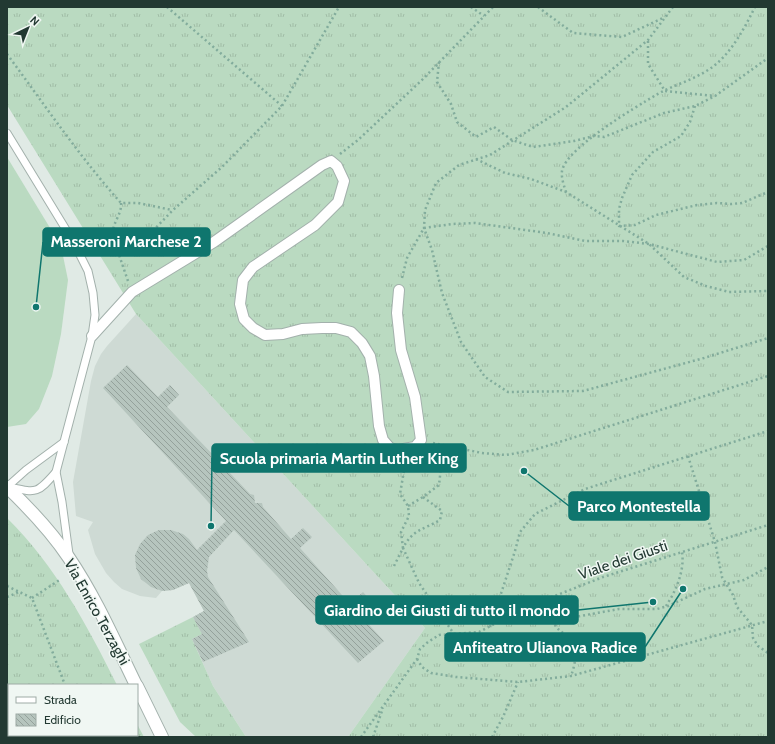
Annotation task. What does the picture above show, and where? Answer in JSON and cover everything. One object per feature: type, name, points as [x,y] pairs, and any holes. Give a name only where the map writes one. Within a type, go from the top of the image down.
[{"type":"street","points":[[92,336],[132,292],[214,242],[322,165],[331,161],[337,166],[344,181],[338,202],[315,225],[253,267],[243,280],[240,304],[244,320],[253,328],[266,335],[322,328],[336,328],[351,332],[362,343],[370,356],[374,376],[380,434],[390,448],[398,450],[416,447],[421,440],[415,397],[401,350],[397,313],[399,290]]},
{"type":"street","name":"Via Enrico Terzaghi","points":[[7,487],[37,516],[69,558],[88,590],[136,684]]},
{"type":"street","name":"Via Enrico Terzaghi","points":[[138,688],[162,737]]},
{"type":"lane","points":[[7,133],[73,241],[88,272],[93,293],[95,315],[92,336],[56,472],[43,488],[31,492],[7,487]]},
{"type":"lane","points":[[7,487],[26,470],[64,442]]},
{"type":"lane","points":[[56,472],[62,502],[69,558]]},
{"type":"path","points":[[167,7],[282,106]]},
{"type":"path","points":[[117,249],[144,240],[173,210],[222,167],[282,106],[339,7]]},
{"type":"path","points":[[471,7],[484,16]]},
{"type":"path","points":[[331,161],[358,140],[422,80],[493,7]]},
{"type":"path","points":[[538,7],[574,33],[622,37],[666,16]]},
{"type":"path","points":[[673,7],[648,40],[566,107],[490,155],[459,165],[436,184],[424,210],[424,228],[432,250],[442,293],[461,342],[485,377],[508,392],[583,390],[704,358],[768,338]]},
{"type":"path","points":[[566,192],[563,184],[562,171],[568,160],[600,130],[665,91],[710,69],[722,60],[742,31],[755,7]]},
{"type":"path","points":[[648,40],[648,64],[665,91]]},
{"type":"path","points":[[7,54],[57,123],[104,184],[121,203],[121,209],[113,229],[113,234],[132,292]]},
{"type":"path","points":[[439,62],[437,82],[451,104],[457,122],[476,137],[494,127],[512,140],[533,147],[574,141],[594,136],[604,137],[664,113],[695,106],[715,96],[768,58]]},
{"type":"path","points":[[665,91],[715,96]]},
{"type":"path","points":[[619,226],[622,198],[632,175],[653,152],[681,136],[690,122],[695,106]]},
{"type":"path","points":[[476,159],[505,173],[531,179],[566,192],[649,244],[684,277],[706,286],[729,292],[768,291]]},
{"type":"path","points":[[619,226],[635,225],[656,216],[697,205],[742,203],[768,192]]},
{"type":"path","points":[[121,203],[138,203],[173,210]]},
{"type":"path","points":[[424,228],[452,224],[475,223],[585,241],[649,244],[717,262],[744,260],[768,246]]},
{"type":"path","points":[[399,290],[407,258],[424,228]]},
{"type":"path","points":[[408,506],[439,486],[441,467],[439,444],[482,453],[506,455],[534,450],[768,376]]},
{"type":"path","points":[[489,627],[520,532],[535,514],[585,489],[768,431]]},
{"type":"path","points":[[398,450],[405,466],[400,494],[408,506],[409,516],[401,532],[403,548],[419,583],[454,634]]},
{"type":"path","points":[[688,456],[715,542],[720,569],[725,584],[733,595],[740,610],[752,625],[754,638],[758,646],[768,653]]},
{"type":"path","points":[[394,566],[408,538],[413,533],[440,520],[442,511],[423,497]]},
{"type":"path","name":"Viale dei Giusti","points":[[361,737],[416,659],[420,649],[439,635],[479,632],[546,598],[603,577],[768,525]]},
{"type":"path","points":[[665,607],[681,575],[683,559],[682,552]]},
{"type":"path","points":[[508,617],[528,621],[553,621],[579,615],[619,609],[657,609],[665,607],[705,589],[744,580],[768,567]]},
{"type":"path","points":[[32,598],[61,579]]},
{"type":"path","points":[[7,586],[32,598],[65,684]]},
{"type":"path","points":[[7,597],[19,592]]},
{"type":"path","points":[[546,598],[556,610],[556,615],[553,621]]},
{"type":"path","points":[[553,621],[556,627],[573,643],[576,656],[574,668],[570,676]]},
{"type":"path","points":[[416,659],[422,667],[432,672],[456,677],[518,682],[570,676],[768,621]]},
{"type":"path","points":[[492,737],[503,717],[518,682]]},
{"type":"path","points":[[373,737],[384,704]]},
{"type":"shaded area","points":[[136,314],[425,628],[348,737],[246,737],[213,686],[192,639],[201,634],[193,617],[204,611],[189,583],[173,590],[162,591],[156,598],[140,596],[122,589],[114,582],[106,573],[95,554],[88,530],[93,522],[76,516],[73,482],[95,366],[107,346]]},
{"type":"green space","points":[[7,7],[768,7],[768,737],[348,737],[425,628],[136,314],[7,105]]},
{"type":"green space","points":[[7,157],[61,246],[68,280],[61,334],[52,376],[39,409],[26,424],[7,427]]},
{"type":"green space","points":[[7,518],[40,555],[69,597],[82,618],[116,684],[8,684],[8,708]]},
{"type":"green space","points":[[193,617],[202,634],[192,639],[213,686],[246,737],[196,737],[180,722],[139,644]]},
{"type":"green space","points":[[138,726],[144,737],[13,737],[138,736]]},
{"type":"building","points":[[127,365],[158,397],[170,385],[179,395],[167,407],[220,462],[232,450],[241,459],[228,471],[250,494],[254,495],[255,503],[262,503],[263,507],[291,539],[303,528],[312,537],[300,548],[350,604],[363,592],[372,602],[359,614],[384,641],[358,663],[234,530],[209,557],[207,571],[208,577],[249,642],[203,662],[192,639],[202,634],[193,617],[204,611],[189,583],[173,590],[162,591],[151,587],[141,579],[136,568],[135,555],[140,544],[148,535],[159,530],[171,530],[183,534],[189,539],[197,550],[226,521],[103,388]]},
{"type":"place","name":"Masseroni Marchese 2","points":[[36,307]]},
{"type":"place","name":"Parco Montestella","points":[[524,471]]},
{"type":"place","name":"Scuola primaria Martin Luther King","points":[[211,526]]},
{"type":"place","name":"Anfiteatro Ulianova Radice","points":[[683,589]]},
{"type":"place","name":"Giardino dei Giusti di tutto il mondo","points":[[653,602]]}]
